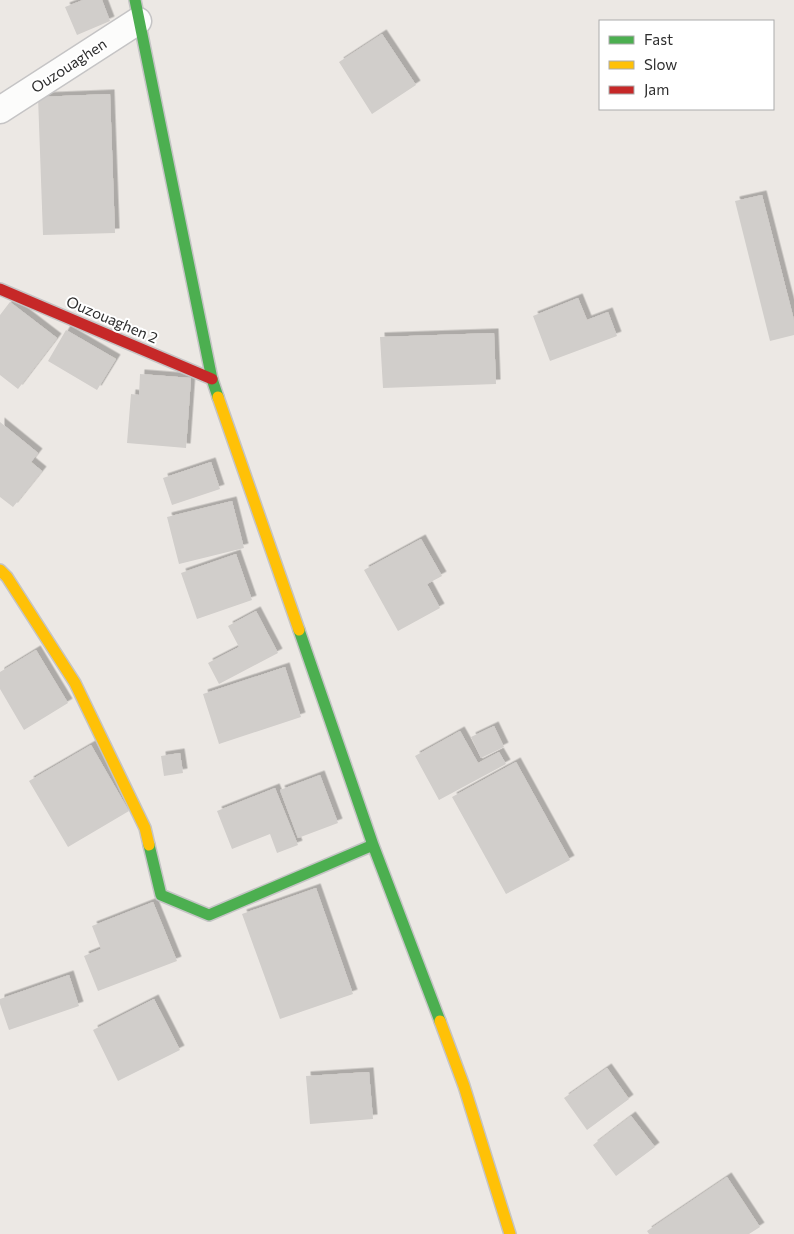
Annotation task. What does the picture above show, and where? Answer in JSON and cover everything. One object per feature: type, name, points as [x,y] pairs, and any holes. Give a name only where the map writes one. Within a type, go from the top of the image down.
[{"type":"main road","points":[[136,10],[212,378],[373,845],[464,1086],[510,1234]]},
{"type":"main road","name":"Ouzouaghen 2","points":[[0,289],[212,378]]},
{"type":"main road","points":[[0,570],[7,577],[75,683],[145,828],[161,895],[209,915],[373,845]]},
{"type":"street","name":"Ouzouaghen","points":[[0,110],[136,10]]},
{"type":"building","points":[[83,0],[102,0],[110,21],[77,35],[65,7]]},
{"type":"building","points":[[382,34],[416,85],[372,114],[339,62]]},
{"type":"building","points":[[110,94],[115,233],[43,235],[38,97]]},
{"type":"building","points":[[762,195],[794,320],[794,335],[770,341],[735,201]]},
{"type":"building","points":[[578,298],[587,320],[608,312],[617,336],[550,361],[533,316]]},
{"type":"building","points":[[10,302],[57,338],[18,389],[0,375],[0,315]]},
{"type":"building","points":[[66,330],[116,359],[97,390],[48,361]]},
{"type":"building","points":[[494,333],[496,384],[383,388],[380,337]]},
{"type":"building","points":[[140,374],[191,378],[186,448],[127,443],[131,394],[139,395]]},
{"type":"building","points":[[0,422],[38,453],[31,462],[42,471],[13,507],[0,497]]},
{"type":"building","points":[[211,462],[220,489],[172,505],[163,478]]},
{"type":"building","points":[[232,501],[244,548],[179,564],[167,517]]},
{"type":"building","points":[[421,539],[442,576],[427,584],[440,608],[398,631],[364,570]]},
{"type":"building","points":[[236,554],[252,600],[197,619],[181,573]]},
{"type":"building","points":[[256,611],[278,653],[219,684],[208,663],[239,647],[228,626]]},
{"type":"building","points":[[36,650],[68,703],[24,730],[0,689],[0,672]]},
{"type":"building","points":[[285,667],[301,717],[219,744],[203,694]]},
{"type":"building","points":[[494,726],[504,747],[481,758],[471,737]]},
{"type":"building","points":[[460,731],[478,763],[499,752],[506,764],[439,800],[415,756]]},
{"type":"building","points":[[91,745],[129,811],[68,847],[29,781]]},
{"type":"building","points":[[180,753],[183,773],[164,776],[161,756]]},
{"type":"building","points":[[516,762],[570,860],[506,894],[452,797]]},
{"type":"building","points":[[320,775],[338,823],[298,838],[280,790]]},
{"type":"building","points":[[275,788],[298,845],[277,853],[270,834],[232,849],[217,811]]},
{"type":"building","points":[[316,888],[353,994],[280,1019],[242,914]]},
{"type":"building","points":[[153,902],[177,961],[98,991],[84,956],[101,949],[92,926]]},
{"type":"building","points":[[69,975],[79,1006],[9,1030],[0,999]]},
{"type":"building","points":[[154,999],[180,1050],[118,1081],[93,1030]]},
{"type":"building","points":[[607,1068],[629,1099],[587,1130],[564,1098]]},
{"type":"building","points":[[369,1072],[373,1119],[310,1124],[306,1076]]},
{"type":"building","points":[[631,1116],[655,1147],[616,1176],[593,1145]]},
{"type":"building","points":[[727,1177],[760,1227],[749,1234],[649,1234],[647,1231]]},
{"type":"traffic: fast","points":[[135,0],[212,379],[218,397]]},
{"type":"traffic: fast","points":[[299,630],[373,845],[440,1021]]},
{"type":"traffic: fast","points":[[149,845],[161,895],[209,915],[373,845]]},
{"type":"traffic: slow","points":[[218,397],[299,630]]},
{"type":"traffic: slow","points":[[0,570],[7,577],[75,683],[145,828],[149,845]]},
{"type":"traffic: slow","points":[[440,1021],[464,1086],[510,1234]]},
{"type":"traffic: jam","points":[[0,289],[212,379]]}]
